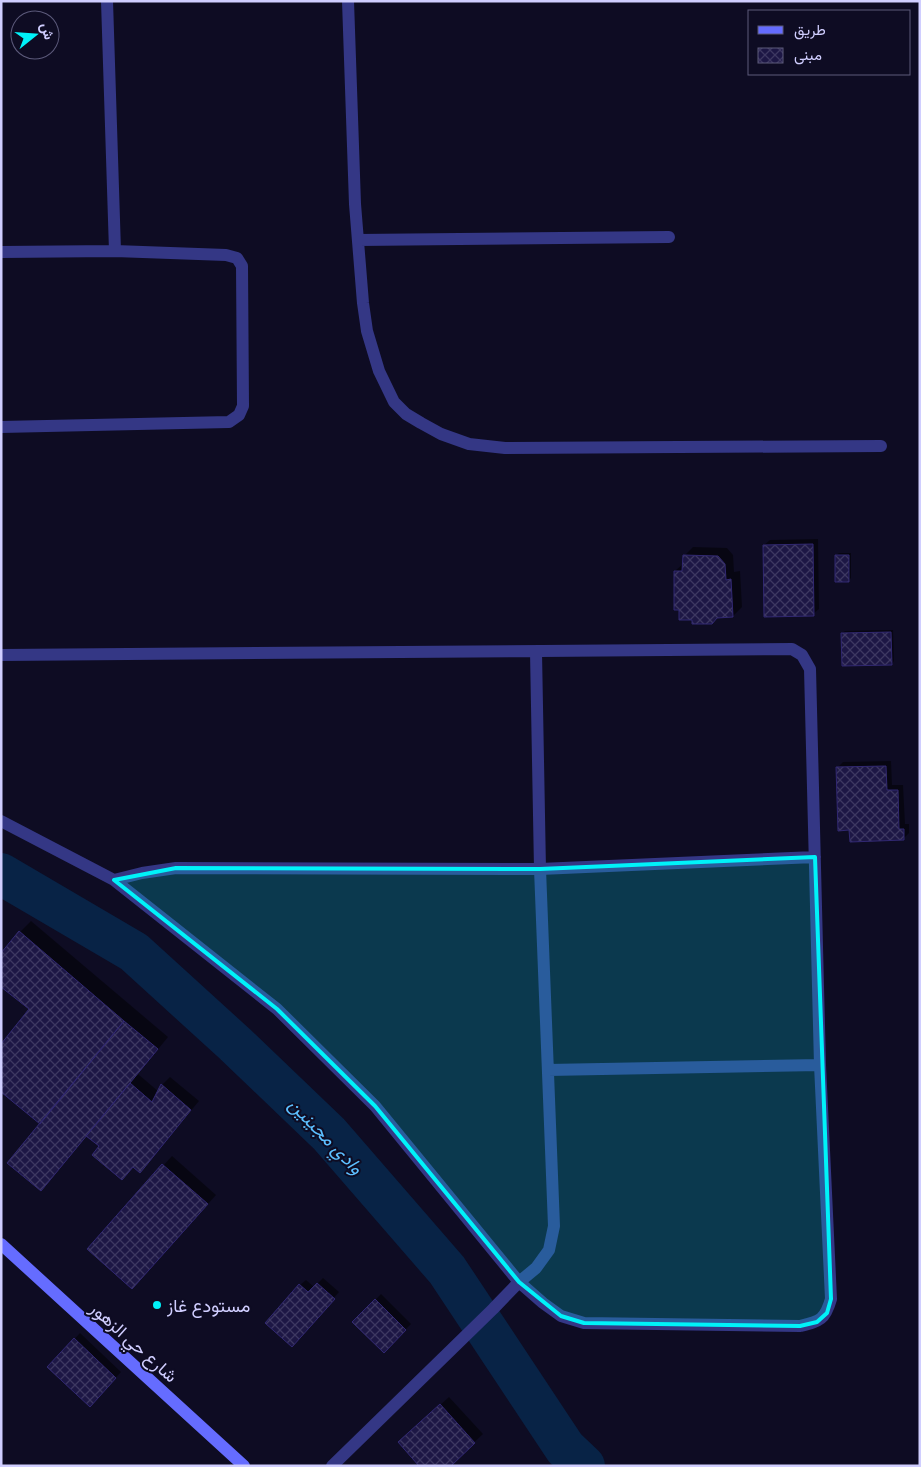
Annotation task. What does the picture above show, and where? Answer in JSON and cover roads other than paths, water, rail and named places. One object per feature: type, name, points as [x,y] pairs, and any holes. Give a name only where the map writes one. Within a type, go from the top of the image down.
[{"type":"street","points":[[107,1],[115,251]]},
{"type":"street","points":[[348,1],[355,204],[363,304],[367,331],[379,371],[394,402],[406,414],[441,434],[469,444],[505,448],[881,446]]},
{"type":"street","points":[[358,240],[669,237]]},
{"type":"street","points":[[1,252],[115,251],[226,255],[237,258],[242,266],[243,406],[239,415],[229,422],[1,427]]},
{"type":"street","points":[[1,655],[792,649],[802,655],[810,669],[820,1065],[830,1299],[827,1313],[817,1322],[800,1326],[584,1323],[561,1316],[519,1282],[375,1106],[277,1009],[114,880],[1,821]]},
{"type":"street","points":[[332,1466],[519,1282],[536,1268],[549,1250],[554,1226],[540,869],[536,652]]},
{"type":"street","points":[[114,880],[142,873],[176,868],[540,869],[815,857]]},
{"type":"street","points":[[548,1070],[820,1065]]},
{"type":"street","name":"شارع حي الزهور","points":[[1,1244],[244,1466]]},
{"type":"waterway","name":"وادي مجينين","points":[[1,874],[134,952],[235,1044],[329,1134],[447,1270],[565,1448],[584,1466]]},
{"type":"place","name":"مستودع غاز","points":[[157,1305]]}]
